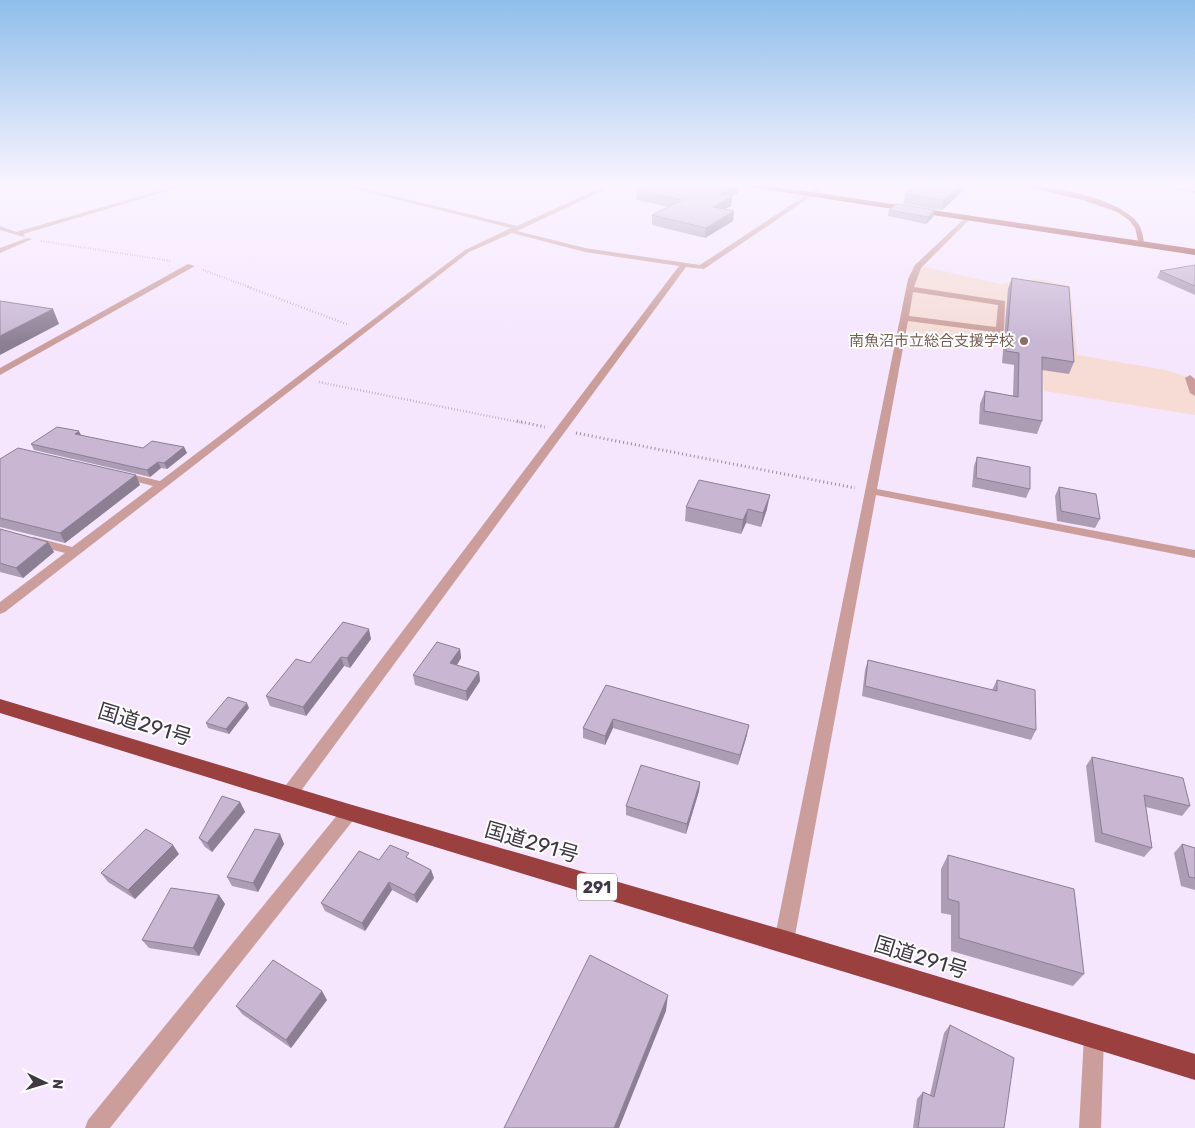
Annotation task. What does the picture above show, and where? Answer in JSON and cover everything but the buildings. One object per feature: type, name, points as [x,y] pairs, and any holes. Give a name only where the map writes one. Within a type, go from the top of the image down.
[{"type":"highway","points":[[1098,238],[1195,252]]},
{"type":"highway","name":"国道291号","points":[[0,706],[349,813],[784,941],[1195,1067]]},
{"type":"main road","points":[[1139,238],[1140,244]]},
{"type":"street","points":[[0,251],[28,238]]},
{"type":"street","points":[[0,609],[467,252],[498,238]]},
{"type":"street","points":[[541,238],[585,250],[701,267],[745,238]]},
{"type":"street","points":[[784,941],[912,279],[918,267],[948,238]]},
{"type":"street","points":[[289,794],[684,264]]},
{"type":"street","points":[[0,372],[191,266]]},
{"type":"street","points":[[905,318],[1000,330],[1002,303],[910,289]]},
{"type":"street","points":[[1190,378],[1195,392]]},
{"type":"street","points":[[115,474],[163,484]]},
{"type":"street","points":[[872,491],[1195,554]]},
{"type":"street","points":[[19,537],[75,552]]},
{"type":"street","points":[[96,1128],[349,813]]},
{"type":"street","points":[[1090,1128],[1094,1036]]},
{"type":"path","points":[[302,378],[872,491]]},
{"type":"shaded area","name":"南魚沼市立総合支援学校","points":[[918,267],[1000,284],[1039,279],[1070,286],[1077,355],[1166,370],[1190,378],[1195,393],[1195,415],[1044,391],[1040,353],[903,330]]},
{"type":"place","name":"南魚沼市立総合支援学校","points":[[1024,341]]}]
